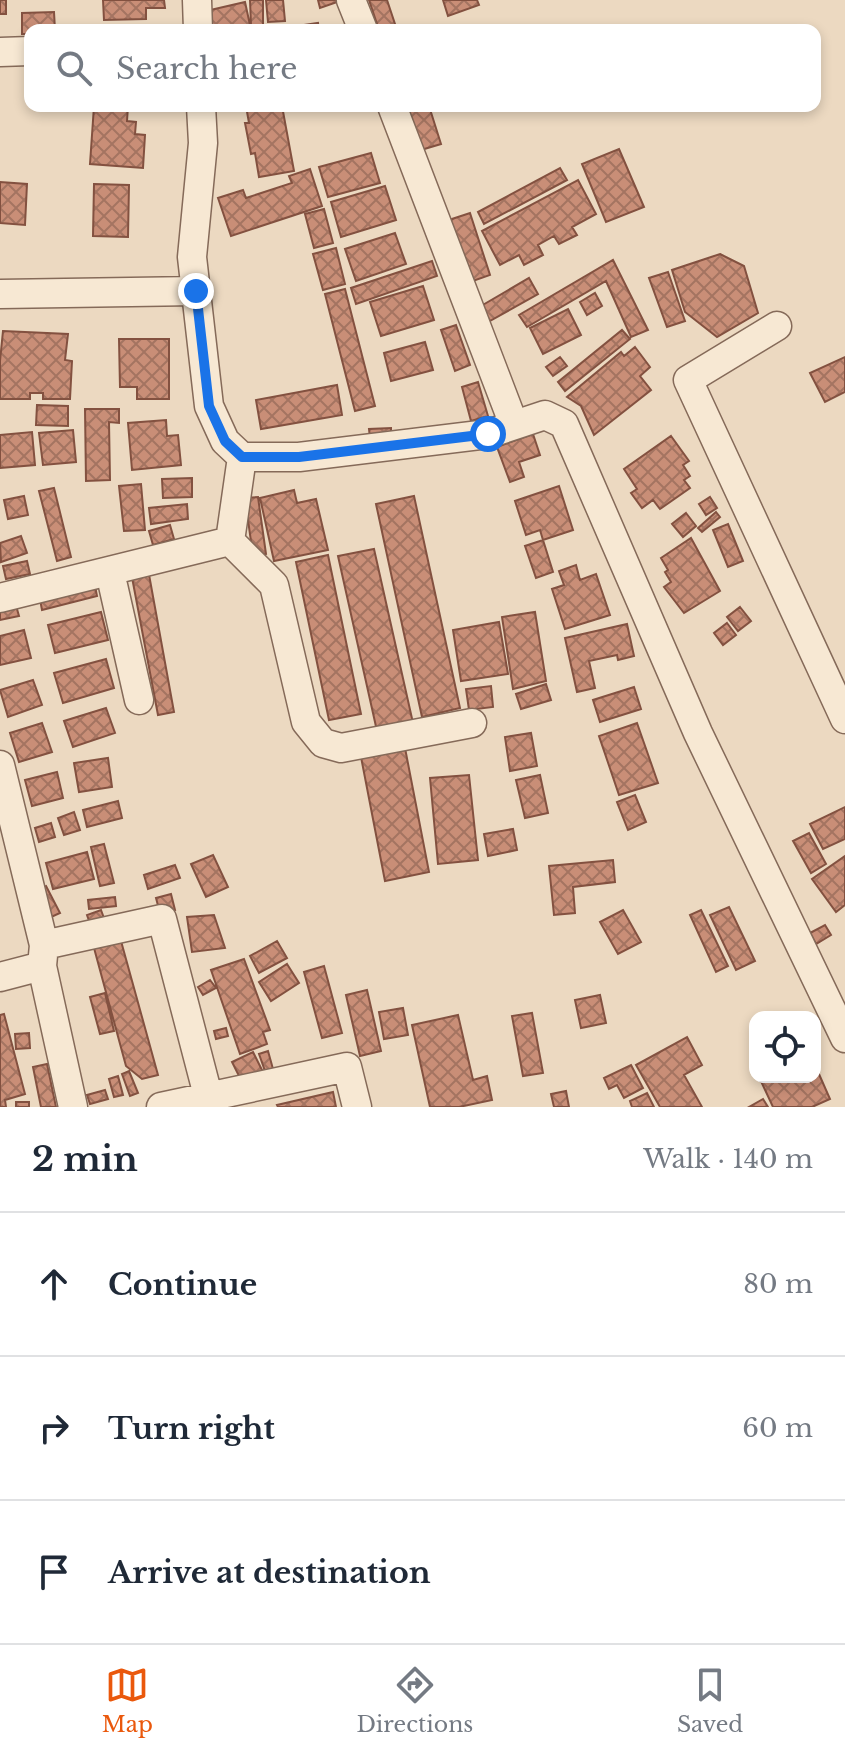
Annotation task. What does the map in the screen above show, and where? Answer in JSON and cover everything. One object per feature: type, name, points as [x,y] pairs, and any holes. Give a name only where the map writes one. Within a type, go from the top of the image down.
[{"type":"street","points":[[197,0],[198,24]]},
{"type":"street","points":[[351,0],[361,24]]},
{"type":"street","points":[[0,52],[24,51]]},
{"type":"street","points":[[201,112],[203,143],[192,257],[209,406],[225,441],[242,457],[315,455],[488,434],[545,415],[564,424],[698,733],[845,1038]]},
{"type":"street","points":[[394,112],[514,425]]},
{"type":"street","points":[[0,294],[196,291]]},
{"type":"street","points":[[777,326],[688,380],[845,719]]},
{"type":"street","points":[[230,541],[242,457]]},
{"type":"street","points":[[0,598],[230,541]]},
{"type":"street","points":[[230,541],[274,585],[306,722],[323,743],[341,748],[472,723]]},
{"type":"street","points":[[110,572],[139,700]]},
{"type":"street","points":[[0,765],[4,796],[43,956],[73,1107]]},
{"type":"street","points":[[0,977],[43,956],[162,919],[209,1101]]},
{"type":"street","points":[[161,1107],[209,1101],[347,1067],[357,1107]]},
{"type":"building","points":[[0,0],[6,0],[6,14],[0,14]]},
{"type":"building","points":[[103,0],[164,0],[165,8],[146,8],[146,19],[104,20]]},
{"type":"building","points":[[250,0],[263,0],[263,24],[251,24]]},
{"type":"building","points":[[266,0],[283,0],[285,21],[268,22]]},
{"type":"building","points":[[318,0],[340,0],[340,1],[320,8]]},
{"type":"building","points":[[369,0],[387,0],[395,24],[377,24]]},
{"type":"building","points":[[443,0],[477,0],[479,5],[448,16]]},
{"type":"building","points":[[245,2],[250,24],[209,24],[206,11]]},
{"type":"building","points":[[54,12],[55,24],[24,24],[22,34],[22,13]]},
{"type":"building","points":[[94,112],[128,112],[127,121],[136,122],[135,134],[145,135],[143,168],[90,164]]},
{"type":"building","points":[[247,112],[283,112],[294,171],[259,177],[245,123],[249,123]]},
{"type":"building","points":[[409,112],[431,112],[441,144],[421,150]]},
{"type":"building","points":[[619,149],[644,207],[606,222],[582,164]]},
{"type":"building","points":[[371,153],[380,183],[328,197],[319,167]]},
{"type":"building","points":[[560,168],[567,180],[484,224],[478,212]]},
{"type":"building","points":[[310,169],[322,206],[231,236],[218,198],[243,190],[246,198],[292,183],[289,176]]},
{"type":"building","points":[[578,180],[596,214],[572,227],[577,235],[559,244],[554,236],[538,245],[543,255],[524,265],[519,255],[500,265],[482,231]]},
{"type":"building","points":[[0,182],[27,184],[25,225],[0,223]]},
{"type":"building","points":[[94,184],[129,185],[128,237],[93,236]]},
{"type":"building","points":[[385,186],[396,220],[341,237],[331,202]]},
{"type":"building","points":[[324,209],[333,243],[314,248],[305,214]]},
{"type":"building","points":[[470,213],[490,275],[470,282],[449,220]]},
{"type":"building","points":[[395,233],[406,264],[356,281],[345,249]]},
{"type":"building","points":[[336,248],[345,284],[323,290],[313,254]]},
{"type":"building","points":[[720,254],[744,266],[758,313],[717,337],[685,312],[672,270]]},
{"type":"building","points":[[613,260],[648,330],[631,337],[606,281],[527,327],[519,315]]},
{"type":"building","points":[[432,261],[437,276],[356,304],[351,288]]},
{"type":"building","points":[[668,272],[685,321],[667,327],[649,278]]},
{"type":"building","points":[[529,278],[538,294],[490,321],[481,306]]},
{"type":"building","points":[[423,286],[434,320],[381,336],[370,302]]},
{"type":"building","points":[[345,289],[375,406],[355,411],[325,294]]},
{"type":"building","points":[[595,293],[602,306],[587,315],[580,302]]},
{"type":"building","points":[[568,309],[581,335],[543,354],[530,328]]},
{"type":"building","points":[[456,325],[470,365],[455,371],[441,330]]},
{"type":"building","points":[[622,330],[630,339],[565,391],[558,382]]},
{"type":"building","points":[[3,331],[68,334],[65,360],[72,361],[70,399],[43,399],[43,393],[30,393],[30,399],[0,399]]},
{"type":"building","points":[[119,339],[169,339],[169,399],[137,399],[137,387],[120,387]]},
{"type":"building","points":[[425,342],[433,370],[391,381],[384,353]]},
{"type":"building","points":[[635,347],[650,367],[640,376],[651,390],[594,435],[581,406],[567,397],[621,352],[624,356]]},
{"type":"building","points":[[560,357],[567,366],[553,376],[546,367]]},
{"type":"building","points":[[845,357],[845,392],[825,402],[810,373]]},
{"type":"building","points":[[478,382],[488,416],[471,421],[462,387]]},
{"type":"building","points":[[337,385],[342,415],[261,429],[256,400]]},
{"type":"building","points":[[37,405],[68,406],[68,426],[36,425]]},
{"type":"building","points":[[85,409],[119,409],[119,423],[109,422],[110,480],[86,481]]},
{"type":"building","points":[[166,420],[167,436],[178,435],[181,465],[132,470],[128,423]]},
{"type":"building","points":[[391,428],[391,437],[370,438],[369,429]]},
{"type":"building","points":[[73,430],[76,462],[43,465],[39,433]]},
{"type":"building","points":[[32,432],[35,465],[0,468],[0,435]]},
{"type":"building","points":[[533,434],[540,455],[519,462],[524,477],[510,482],[497,447]]},
{"type":"building","points":[[671,436],[689,461],[683,465],[690,476],[684,480],[690,488],[660,509],[653,500],[642,508],[631,493],[637,489],[624,469]]},
{"type":"building","points":[[192,478],[192,497],[163,498],[162,479]]},
{"type":"building","points":[[141,484],[145,530],[124,531],[119,486]]},
{"type":"building","points":[[559,486],[573,530],[543,540],[540,530],[526,535],[515,501]]},
{"type":"building","points":[[54,488],[71,557],[57,561],[39,491]]},
{"type":"building","points":[[294,490],[297,503],[316,499],[328,550],[274,561],[260,498]]},
{"type":"building","points":[[24,496],[28,515],[8,519],[4,500]]},
{"type":"building","points":[[414,496],[460,708],[422,717],[376,504]]},
{"type":"building","points":[[258,497],[266,554],[253,556],[245,498]]},
{"type":"building","points":[[710,497],[717,508],[706,515],[699,504]]},
{"type":"building","points":[[187,504],[188,519],[151,524],[149,508]]},
{"type":"building","points":[[716,512],[720,517],[702,532],[698,528]]},
{"type":"building","points":[[686,513],[696,526],[683,537],[672,524]]},
{"type":"building","points":[[728,524],[743,561],[728,567],[713,530]]},
{"type":"building","points":[[170,525],[174,539],[153,545],[149,531]]},
{"type":"building","points":[[21,536],[27,553],[1,562],[0,543]]},
{"type":"building","points":[[691,538],[720,591],[684,613],[664,587],[671,582],[661,558]]},
{"type":"building","points":[[543,540],[553,572],[536,578],[525,546]]},
{"type":"building","points":[[374,549],[413,723],[377,731],[338,556]]},
{"type":"building","points":[[328,555],[361,714],[329,720],[296,562]]},
{"type":"building","points":[[27,561],[30,574],[6,579],[3,566]]},
{"type":"building","points":[[576,565],[580,580],[596,574],[610,615],[565,629],[552,589],[564,585],[559,571]]},
{"type":"building","points":[[148,569],[174,712],[158,715],[131,572]]},
{"type":"building","points":[[94,581],[97,596],[42,610],[39,594]]},
{"type":"building","points":[[15,602],[19,616],[0,620],[0,605]]},
{"type":"building","points":[[740,607],[751,621],[738,631],[727,617]]},
{"type":"building","points":[[101,612],[108,640],[55,653],[48,625]]},
{"type":"building","points":[[535,612],[546,681],[513,689],[502,617]]},
{"type":"building","points":[[499,622],[508,674],[461,681],[453,630]]},
{"type":"building","points":[[727,623],[736,635],[723,645],[714,633]]},
{"type":"building","points":[[627,624],[634,656],[618,660],[617,655],[589,661],[595,688],[577,692],[565,638]]},
{"type":"building","points":[[24,630],[31,658],[0,665],[0,636]]},
{"type":"building","points":[[106,659],[114,688],[63,703],[54,673]]},
{"type":"building","points":[[33,680],[42,705],[8,717],[0,690]]},
{"type":"building","points":[[546,684],[551,700],[521,709],[516,694]]},
{"type":"building","points":[[491,686],[493,707],[469,710],[466,689]]},
{"type":"building","points":[[634,687],[641,709],[600,722],[593,700]]},
{"type":"building","points":[[106,708],[115,733],[73,747],[64,721]]},
{"type":"building","points":[[42,723],[52,752],[19,762],[10,733]]},
{"type":"building","points":[[637,723],[658,783],[619,795],[599,736]]},
{"type":"building","points":[[531,733],[537,766],[510,771],[505,737]]},
{"type":"building","points":[[405,748],[429,872],[385,881],[361,757]]},
{"type":"building","points":[[108,758],[112,787],[79,792],[74,763]]},
{"type":"building","points":[[57,772],[63,798],[32,806],[25,780]]},
{"type":"building","points":[[469,775],[478,860],[438,864],[430,778]]},
{"type":"building","points":[[540,775],[548,813],[525,818],[516,780]]},
{"type":"building","points":[[635,795],[646,822],[628,830],[617,802]]},
{"type":"building","points":[[118,801],[122,818],[87,827],[83,810]]},
{"type":"building","points":[[845,807],[845,839],[823,849],[810,824]]},
{"type":"building","points":[[74,812],[80,830],[64,835],[58,818]]},
{"type":"building","points":[[51,823],[55,837],[39,842],[35,828]]},
{"type":"building","points":[[513,829],[517,850],[488,856],[484,834]]},
{"type":"building","points":[[809,833],[826,864],[811,873],[793,841]]},
{"type":"building","points":[[104,844],[114,883],[100,886],[91,847]]},
{"type":"building","points":[[87,852],[94,879],[53,889],[46,863]]},
{"type":"building","points":[[213,855],[228,887],[206,897],[191,864]]},
{"type":"building","points":[[845,856],[845,905],[836,912],[812,879]]},
{"type":"building","points":[[613,860],[615,882],[573,887],[575,913],[554,915],[549,866]]},
{"type":"building","points":[[175,865],[180,878],[148,889],[144,875]]},
{"type":"building","points":[[46,886],[60,913],[49,918],[36,891]]},
{"type":"building","points":[[171,894],[175,910],[160,913],[156,898]]},
{"type":"building","points":[[115,897],[116,906],[89,909],[88,900]]},
{"type":"building","points":[[729,907],[755,961],[736,970],[710,915]]},
{"type":"building","points":[[101,910],[105,921],[91,926],[87,915]]},
{"type":"building","points":[[623,910],[641,942],[618,954],[600,922]]},
{"type":"building","points":[[701,910],[728,966],[716,972],[690,915]]},
{"type":"building","points":[[214,915],[225,948],[192,952],[187,917]]},
{"type":"building","points":[[825,925],[831,935],[816,944],[810,933]]},
{"type":"building","points":[[121,941],[158,1075],[142,1079],[126,1066],[94,948]]},
{"type":"building","points":[[277,941],[287,958],[259,973],[250,956]]},
{"type":"building","points":[[244,959],[270,1030],[263,1032],[267,1044],[240,1054],[211,970]]},
{"type":"building","points":[[287,964],[299,983],[271,1001],[259,982]]},
{"type":"building","points":[[324,966],[342,1033],[322,1038],[304,972]]},
{"type":"building","points":[[210,980],[216,988],[203,995],[198,987]]},
{"type":"building","points":[[367,990],[381,1051],[360,1056],[346,995]]},
{"type":"building","points":[[105,993],[114,1031],[100,1034],[90,997]]},
{"type":"building","points":[[600,995],[606,1023],[581,1028],[575,1000]]},
{"type":"building","points":[[403,1008],[408,1035],[384,1039],[379,1012]]},
{"type":"building","points":[[532,1013],[543,1073],[523,1076],[512,1016]]},
{"type":"building","points":[[4,1014],[25,1094],[5,1100],[6,1107],[0,1107],[0,1015]]},
{"type":"building","points":[[458,1015],[473,1080],[487,1076],[492,1100],[459,1107],[430,1107],[412,1025]]},
{"type":"building","points":[[226,1028],[228,1036],[216,1039],[214,1031]]},
{"type":"building","points":[[29,1033],[30,1048],[16,1049],[15,1034]]},
{"type":"building","points":[[687,1037],[702,1065],[684,1075],[702,1107],[660,1107],[636,1065]]},
{"type":"building","points":[[268,1051],[273,1069],[265,1071],[259,1054]]},
{"type":"building","points":[[253,1052],[263,1072],[242,1082],[232,1062]]},
{"type":"building","points":[[47,1064],[56,1107],[41,1107],[33,1067]]},
{"type":"building","points":[[631,1065],[643,1088],[624,1098],[617,1085],[609,1089],[604,1078]]},
{"type":"building","points":[[129,1071],[138,1093],[130,1096],[122,1074]]},
{"type":"building","points":[[118,1076],[123,1095],[114,1097],[109,1079]]},
{"type":"building","points":[[821,1079],[830,1099],[812,1107],[773,1107],[762,1083],[821,1083]]},
{"type":"building","points":[[105,1090],[108,1099],[90,1104],[87,1095]]},
{"type":"building","points":[[566,1091],[569,1107],[554,1107],[551,1094]]},
{"type":"building","points":[[333,1092],[336,1107],[277,1105]]},
{"type":"building","points":[[647,1093],[654,1107],[632,1107],[630,1101]]},
{"type":"building","points":[[763,1099],[768,1107],[749,1107]]},
{"type":"building","points":[[16,1102],[29,1102],[29,1107],[16,1107]]},
{"type":"route","points":[[196,291],[209,406],[225,441],[242,457],[299,457],[488,434]]}]
